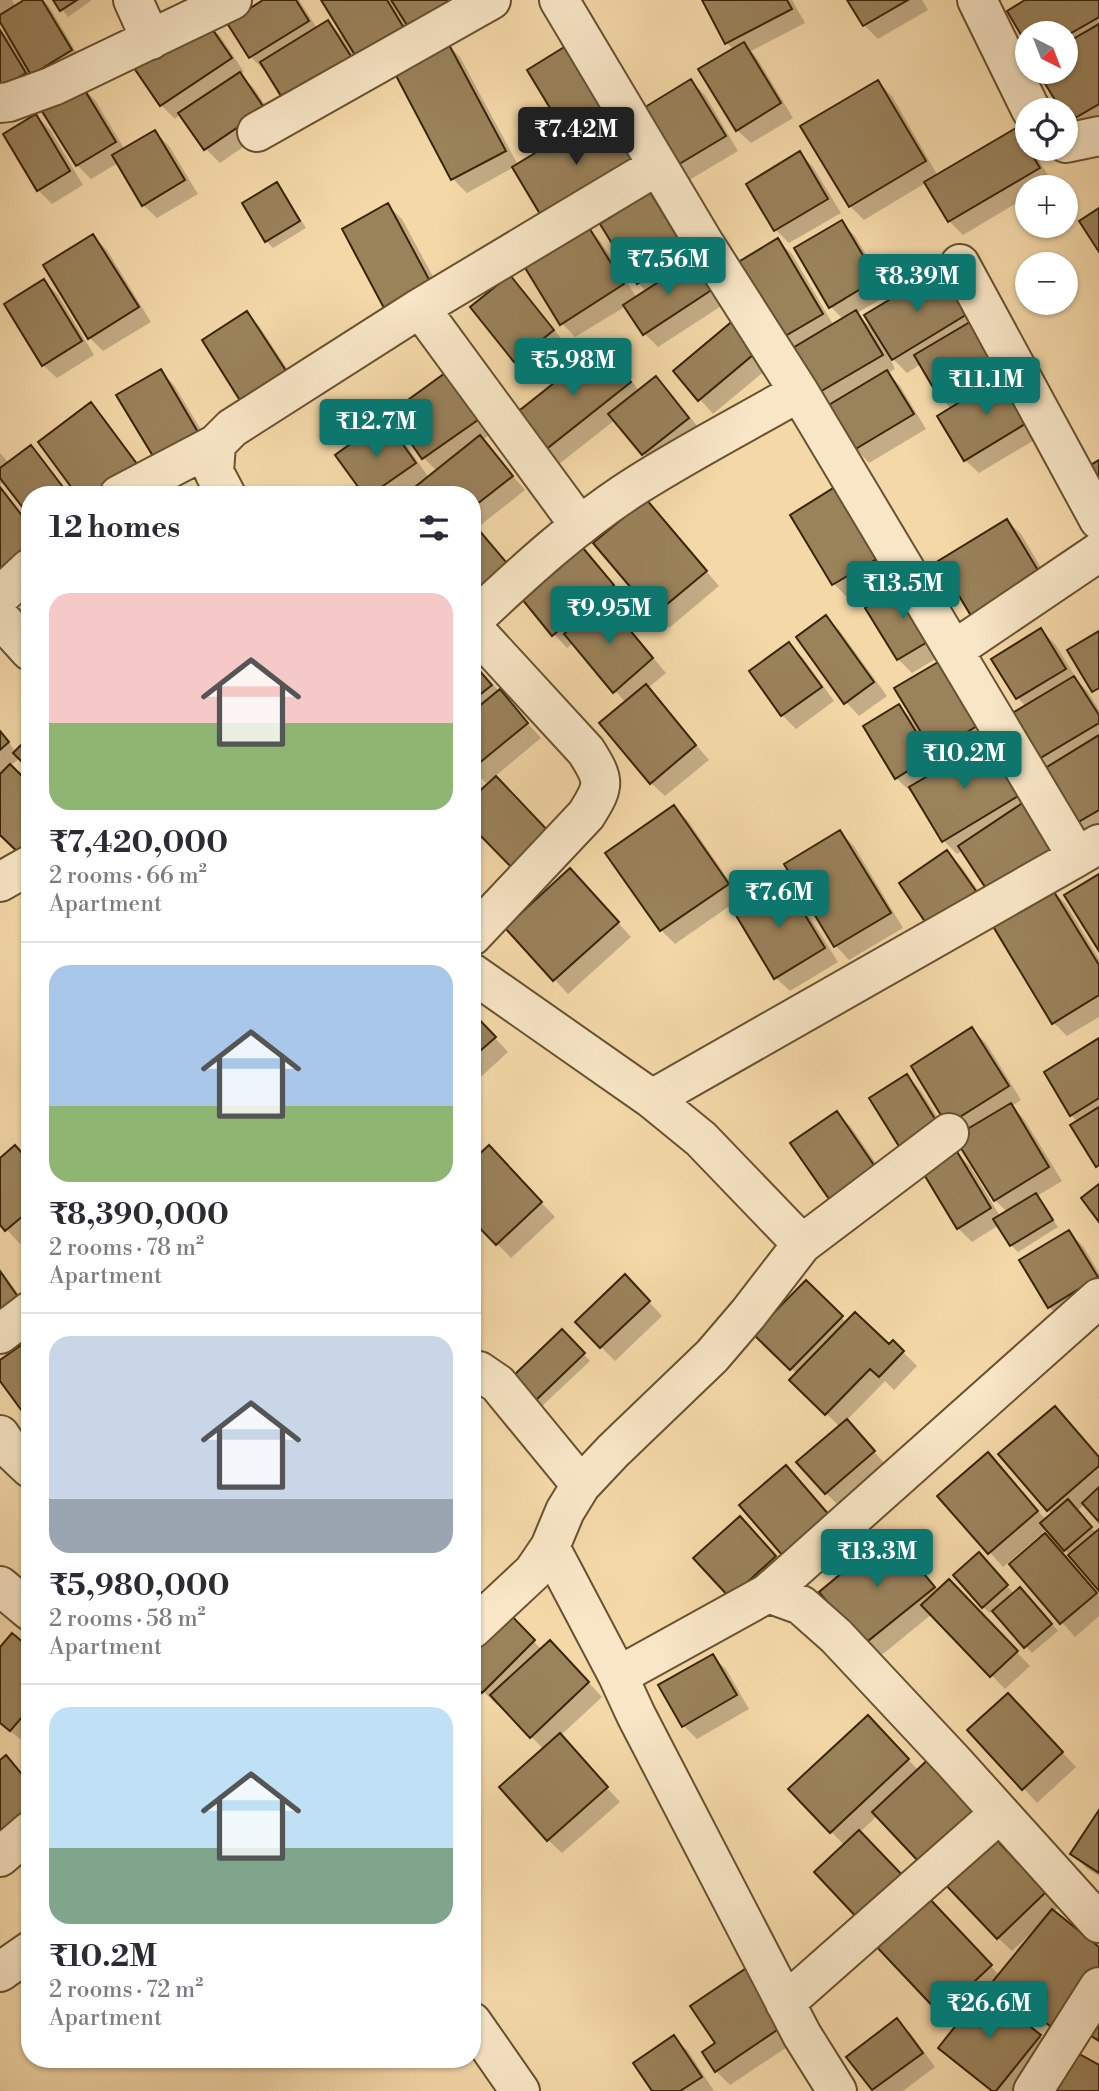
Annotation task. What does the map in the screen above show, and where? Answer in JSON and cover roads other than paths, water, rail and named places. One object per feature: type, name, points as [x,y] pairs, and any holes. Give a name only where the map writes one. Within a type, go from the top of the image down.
[{"type":"street","points":[[133,0],[151,40]]},
{"type":"street","points":[[0,103],[53,86],[232,0]]},
{"type":"street","points":[[257,132],[491,0]]},
{"type":"street","points":[[559,0],[657,166],[799,392],[954,650],[1088,850],[652,1099]]},
{"type":"street","points":[[977,0],[1025,98]]},
{"type":"street","points":[[1078,141],[1099,136]]},
{"type":"street","points":[[136,486],[216,444],[232,428],[420,308],[657,166]]},
{"type":"street","points":[[960,264],[1099,520]]},
{"type":"street","points":[[420,308],[580,526]]},
{"type":"street","points":[[481,613],[525,571],[580,526],[637,485],[799,392]]},
{"type":"street","points":[[216,444],[214,472],[221,486]]},
{"type":"street","points":[[954,650],[1099,552]]},
{"type":"street","points":[[0,596],[21,576]]},
{"type":"street","points":[[0,618],[21,641]]},
{"type":"street","points":[[481,637],[586,751],[600,773],[600,794],[586,815],[481,926]]},
{"type":"street","points":[[0,882],[21,869]]},
{"type":"street","points":[[481,979],[652,1099],[701,1139],[802,1244]]},
{"type":"street","points":[[481,1621],[533,1572],[550,1547],[565,1511],[581,1485],[712,1356],[802,1244],[949,1133]]},
{"type":"street","points":[[618,1676],[768,1593],[1099,1298]]},
{"type":"street","points":[[0,1334],[21,1318]]},
{"type":"street","points":[[481,1372],[498,1384],[581,1485]]},
{"type":"street","points":[[550,1547],[785,2003],[836,2091]]},
{"type":"street","points":[[0,1586],[21,1604]]},
{"type":"street","points":[[768,1593],[800,1605],[836,1636],[1099,1923]]},
{"type":"street","points":[[785,2003],[1000,1813]]},
{"type":"street","points":[[0,1857],[21,1838]]},
{"type":"street","points":[[0,1972],[21,1957]]},
{"type":"street","points":[[1033,2091],[1099,1987]]},
{"type":"street","points":[[481,2035],[520,2091]]}]
